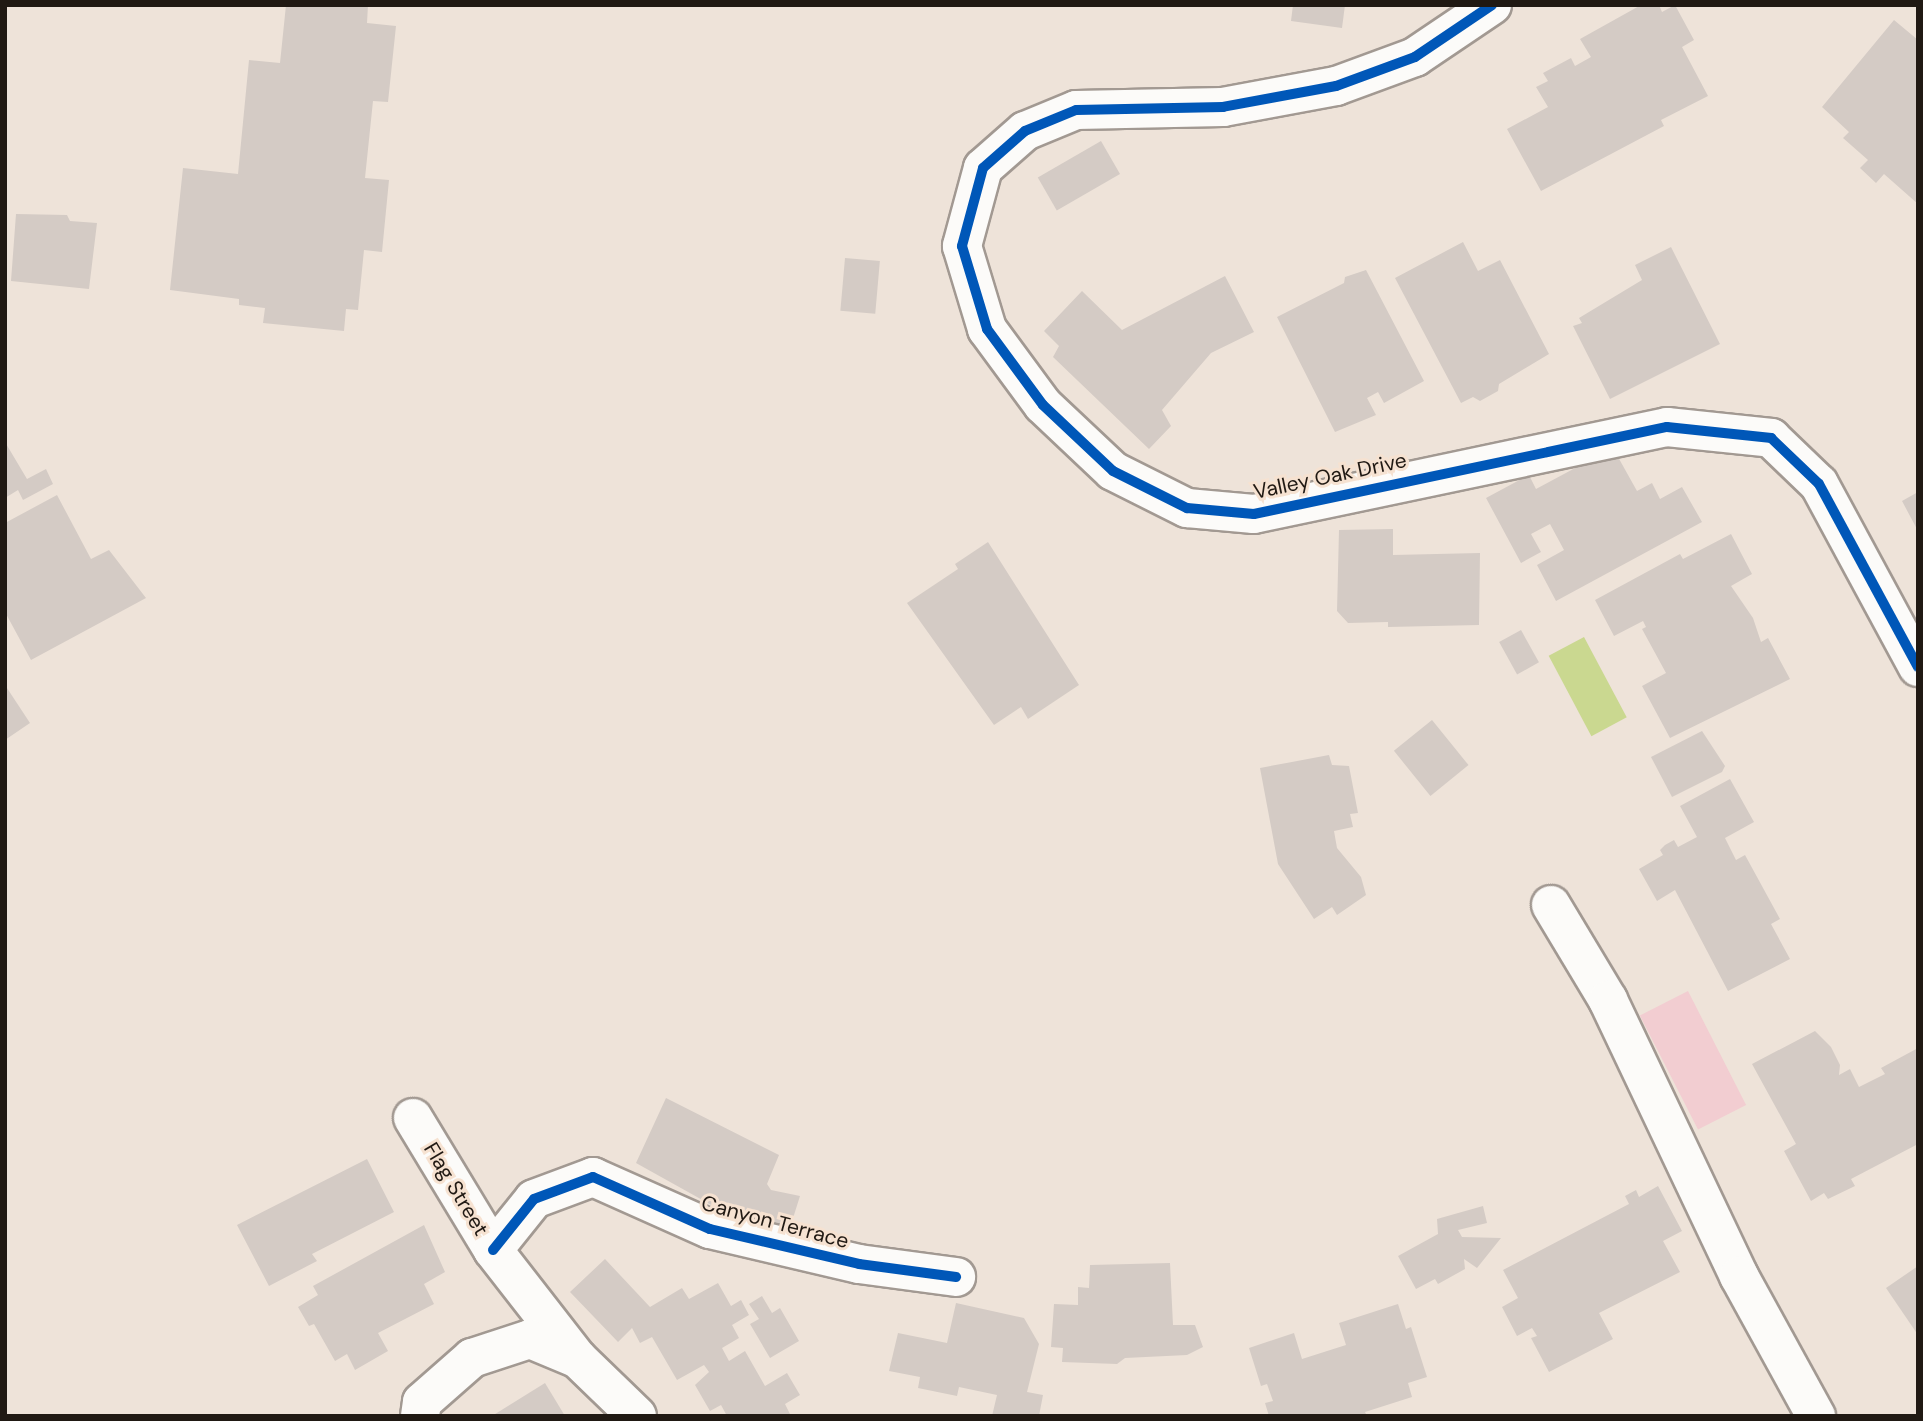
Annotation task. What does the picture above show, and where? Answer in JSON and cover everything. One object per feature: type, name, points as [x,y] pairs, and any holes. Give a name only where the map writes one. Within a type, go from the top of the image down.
[{"type":"street","name":"Valley Oak Drive","points":[[1492,5],[1415,57],[1336,86],[1223,107],[1076,110],[1025,131],[983,168],[962,246],[987,329],[1043,405],[1113,471],[1187,508],[1254,514],[1667,427],[1771,438],[1819,484],[1918,667]]},
{"type":"street","points":[[1551,905],[1608,1000],[1739,1276],[1816,1416]]},
{"type":"street","name":"Flag Street","points":[[413,1118],[493,1250],[578,1359]]},
{"type":"street","name":"Canyon Terrace","points":[[493,1250],[534,1199],[593,1177],[710,1229],[859,1264],[956,1277]]},
{"type":"street","points":[[420,1416],[422,1402],[472,1358],[530,1339],[578,1359],[637,1416]]},
{"type":"shaded area","points":[[1584,637],[1627,717],[1591,736],[1549,656]]},
{"type":"shaded area","points":[[1688,991],[1746,1105],[1698,1130],[1640,1016]]},
{"type":"building","points":[[286,5],[368,5],[367,23],[396,26],[388,102],[373,101],[365,178],[389,180],[382,252],[364,250],[358,310],[346,309],[344,331],[263,323],[265,308],[239,305],[239,299],[170,290],[183,168],[238,174],[249,60],[280,63]]},
{"type":"building","points":[[1293,5],[1345,5],[1342,28],[1291,21]]},
{"type":"building","points":[[1641,5],[1659,5],[1662,12],[1675,5],[1694,40],[1682,47],[1708,96],[1661,120],[1664,126],[1541,191],[1507,129],[1548,107],[1536,87],[1548,81],[1543,73],[1571,58],[1575,66],[1591,57],[1580,39]]},
{"type":"building","points":[[1894,20],[1918,40],[1918,204],[1884,174],[1876,183],[1860,168],[1868,160],[1843,138],[1849,132],[1822,107]]},
{"type":"building","points":[[1101,141],[1120,174],[1057,210],[1038,178]]},
{"type":"building","points":[[16,214],[67,215],[70,221],[97,223],[89,289],[11,281]]},
{"type":"building","points":[[1463,242],[1478,271],[1500,260],[1549,354],[1499,384],[1498,391],[1480,401],[1473,397],[1461,403],[1395,278]]},
{"type":"building","points":[[1671,247],[1720,344],[1610,399],[1573,326],[1582,323],[1579,318],[1642,280],[1635,265]]},
{"type":"building","points":[[845,258],[880,261],[875,314],[840,311]]},
{"type":"building","points":[[1366,270],[1424,381],[1384,403],[1378,392],[1367,398],[1376,415],[1335,432],[1277,317],[1344,283],[1345,277]]},
{"type":"building","points":[[1225,276],[1254,332],[1211,353],[1162,410],[1171,426],[1149,449],[1053,357],[1059,346],[1044,331],[1082,291],[1122,330]]},
{"type":"building","points":[[5,442],[27,479],[46,469],[53,484],[23,500],[18,490],[5,498]]},
{"type":"building","points":[[1605,452],[1618,457],[1637,491],[1652,483],[1660,499],[1682,487],[1702,522],[1556,601],[1537,565],[1564,550],[1550,524],[1531,534],[1541,552],[1521,563],[1486,498],[1529,475],[1536,489]]},
{"type":"building","points":[[1918,492],[1918,531],[1902,501]]},
{"type":"building","points":[[57,495],[91,559],[109,550],[146,598],[31,660],[5,612],[5,523]]},
{"type":"building","points":[[1393,529],[1393,555],[1480,553],[1479,625],[1388,627],[1388,622],[1348,623],[1337,611],[1339,530]]},
{"type":"building","points":[[1731,534],[1752,574],[1731,586],[1753,618],[1761,642],[1768,638],[1790,679],[1670,738],[1642,686],[1666,673],[1642,629],[1646,627],[1643,621],[1614,636],[1595,600],[1680,554],[1683,559]]},
{"type":"building","points":[[988,542],[1079,685],[1028,719],[1021,707],[994,725],[907,603],[958,569],[955,564]]},
{"type":"building","points":[[1521,630],[1539,662],[1517,674],[1499,642]]},
{"type":"building","points":[[5,685],[30,723],[5,740]]},
{"type":"building","points":[[1432,720],[1469,765],[1430,796],[1394,751]]},
{"type":"building","points":[[1702,731],[1725,766],[1722,772],[1672,797],[1651,757]]},
{"type":"building","points":[[1329,755],[1332,765],[1349,766],[1358,813],[1350,814],[1353,827],[1334,831],[1337,848],[1361,877],[1366,895],[1337,915],[1332,907],[1314,919],[1278,864],[1260,768]]},
{"type":"building","points":[[1730,779],[1754,822],[1725,838],[1736,860],[1745,855],[1780,919],[1771,924],[1790,959],[1728,991],[1675,890],[1657,901],[1639,869],[1663,855],[1660,850],[1674,840],[1678,847],[1697,837],[1680,806]]},
{"type":"building","points":[[1815,1031],[1831,1047],[1840,1065],[1839,1075],[1850,1069],[1859,1087],[1885,1074],[1881,1068],[1918,1048],[1918,1144],[1851,1179],[1855,1186],[1828,1199],[1824,1193],[1811,1201],[1784,1151],[1796,1144],[1752,1064]]},
{"type":"building","points":[[666,1098],[779,1155],[767,1184],[771,1190],[800,1196],[788,1234],[721,1217],[724,1212],[636,1163]]},
{"type":"building","points":[[367,1159],[394,1212],[312,1254],[317,1261],[269,1286],[237,1225]]},
{"type":"building","points":[[1658,1186],[1682,1231],[1663,1241],[1680,1272],[1599,1313],[1613,1339],[1549,1372],[1531,1338],[1537,1336],[1532,1328],[1517,1336],[1502,1307],[1518,1298],[1503,1270],[1629,1204],[1625,1196],[1636,1190],[1639,1197]]},
{"type":"building","points":[[1483,1206],[1487,1223],[1458,1230],[1462,1237],[1501,1238],[1477,1268],[1464,1259],[1465,1269],[1438,1284],[1435,1279],[1416,1289],[1398,1256],[1438,1234],[1437,1219]]},
{"type":"building","points":[[424,1225],[445,1272],[424,1284],[434,1304],[378,1333],[388,1351],[355,1370],[347,1354],[335,1361],[314,1324],[309,1326],[298,1307],[318,1295],[313,1286]]},
{"type":"building","points":[[605,1259],[650,1307],[682,1288],[689,1299],[718,1283],[731,1306],[741,1300],[749,1315],[732,1325],[739,1338],[722,1348],[729,1361],[745,1351],[765,1386],[787,1373],[800,1395],[785,1404],[791,1416],[727,1416],[721,1405],[710,1411],[695,1385],[709,1372],[704,1365],[677,1380],[652,1337],[640,1343],[632,1328],[618,1342],[570,1292]]},
{"type":"building","points":[[1170,1263],[1173,1325],[1195,1325],[1203,1347],[1187,1355],[1125,1358],[1117,1364],[1062,1362],[1063,1348],[1051,1347],[1054,1304],[1078,1305],[1078,1287],[1089,1288],[1090,1265]]},
{"type":"building","points":[[1918,1266],[1918,1335],[1886,1288]]},
{"type":"building","points":[[762,1296],[772,1313],[780,1308],[799,1341],[770,1358],[750,1324],[759,1319],[749,1304]]},
{"type":"building","points":[[956,1303],[1024,1318],[1039,1344],[1027,1392],[1043,1395],[1039,1416],[992,1416],[997,1395],[959,1387],[957,1396],[918,1388],[920,1377],[889,1371],[898,1333],[947,1343]]},
{"type":"building","points":[[1398,1304],[1406,1329],[1411,1327],[1427,1377],[1408,1383],[1412,1397],[1365,1412],[1367,1416],[1269,1416],[1265,1403],[1273,1401],[1267,1384],[1261,1386],[1249,1348],[1294,1333],[1302,1359],[1346,1345],[1339,1323]]},
{"type":"building","points":[[545,1383],[565,1416],[492,1416]]},
{"type":"cycle path","points":[[1492,5],[1415,57],[1336,86],[1223,107],[1076,110],[1025,131],[983,168],[962,246],[987,329],[1043,405],[1113,471],[1187,508],[1254,514],[1667,427],[1771,438],[1819,484],[1918,667]]},
{"type":"cycle path","points":[[493,1250],[534,1199],[593,1177],[710,1229],[859,1264],[956,1277]]}]
